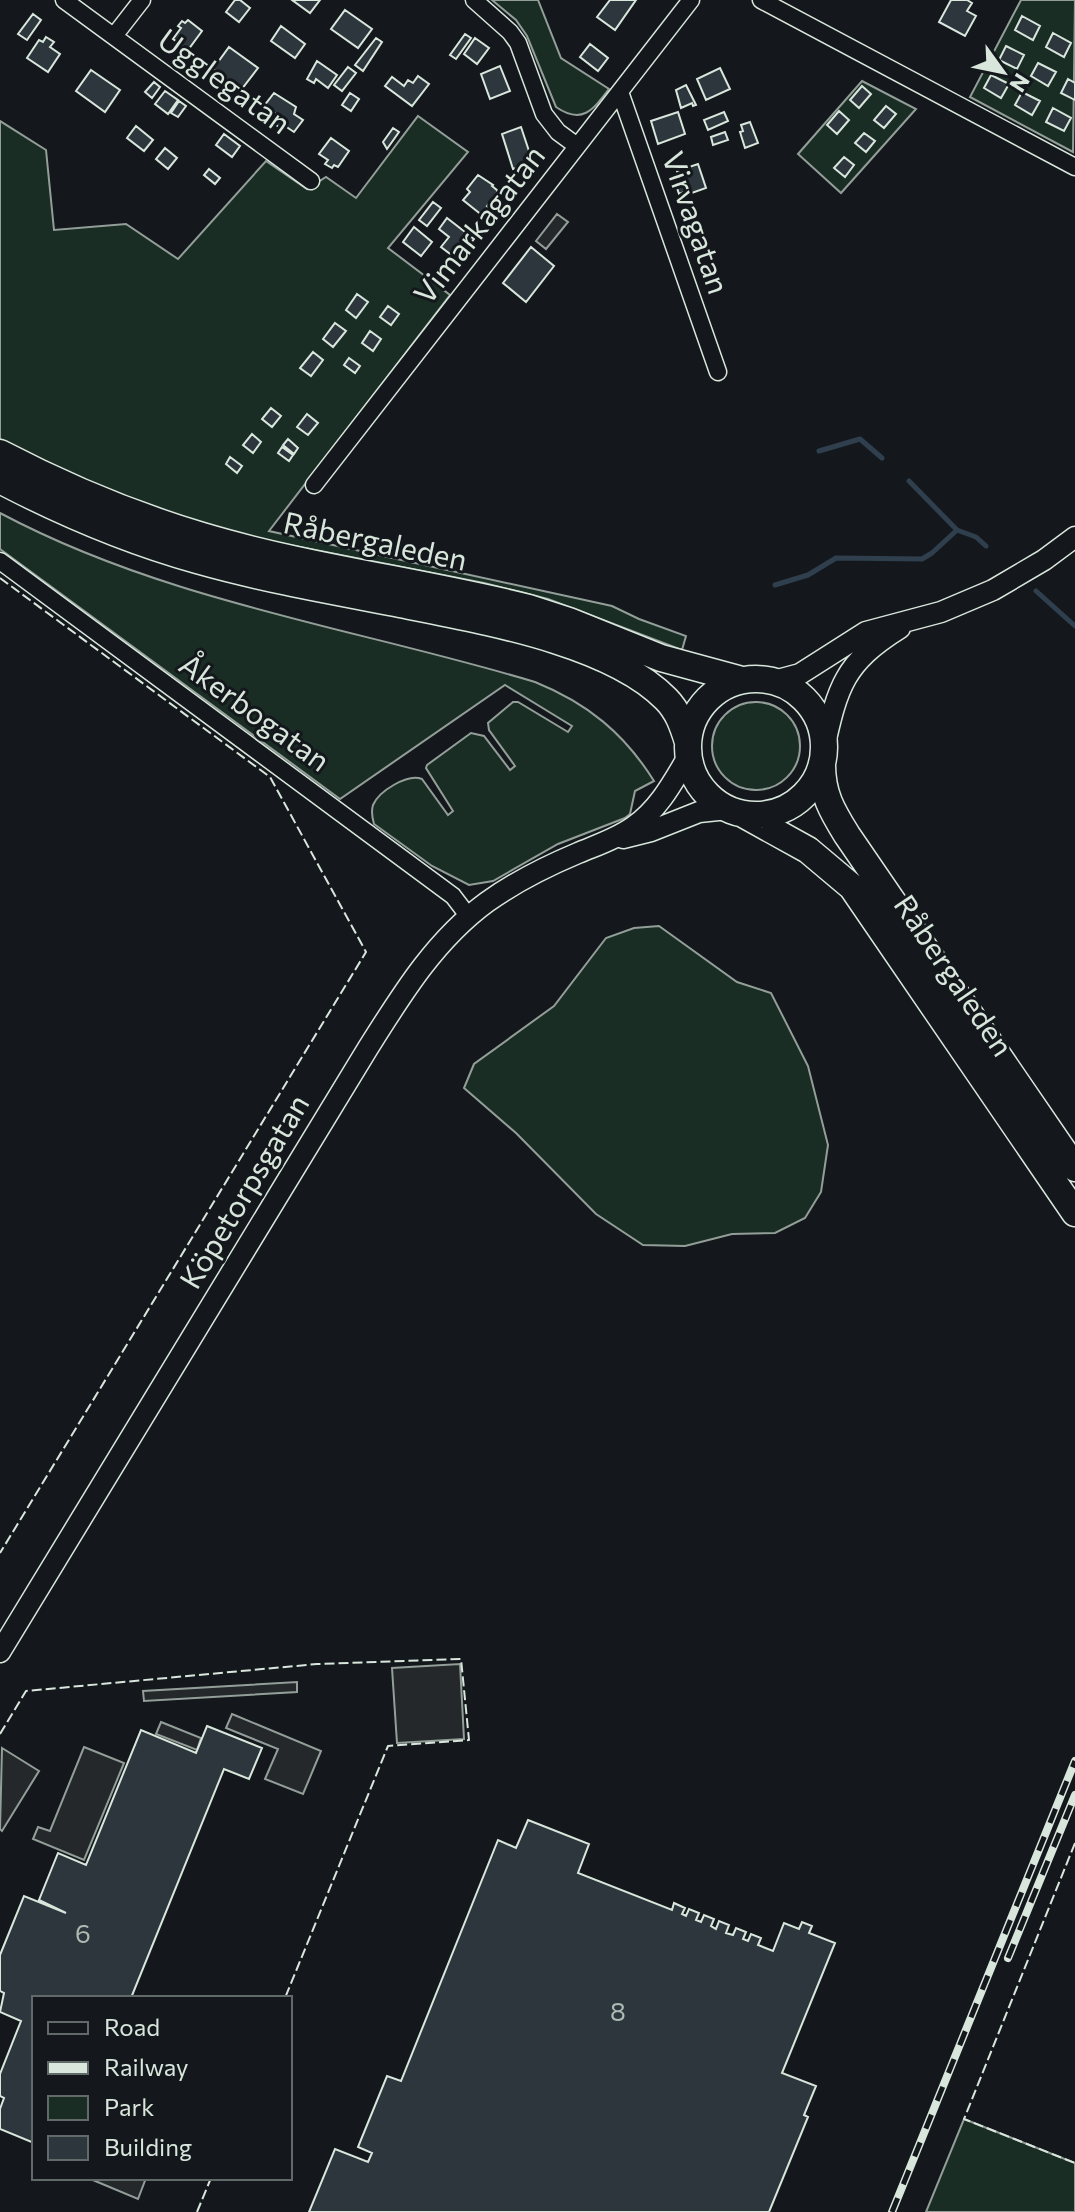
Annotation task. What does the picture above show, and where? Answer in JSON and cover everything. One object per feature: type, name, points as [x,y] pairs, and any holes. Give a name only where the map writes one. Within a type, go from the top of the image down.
[{"type":"main road","name":"Råbergaleden","points":[[0,453],[97,499],[204,537],[529,608],[661,658],[742,680]]},
{"type":"main road","name":"Råbergaleden","points":[[0,480],[72,515],[196,560],[304,586],[486,621],[560,642],[597,657],[653,688],[675,708],[689,748]]},
{"type":"main road","points":[[742,680],[774,681],[794,691],[810,706],[820,726],[823,756],[807,792],[792,805],[773,813],[735,811],[713,800],[693,772],[689,748],[694,721],[705,702],[722,688],[742,680]]},
{"type":"main road","name":"Råbergaleden","points":[[823,756],[822,785],[827,802],[847,835],[1075,1168]]},
{"type":"main road","name":"Råbergaleden","points":[[735,811],[808,850],[852,887],[1075,1213]]},
{"type":"street","name":"Ugglegatan","points":[[64,0],[311,181]]},
{"type":"street","points":[[114,36],[142,0]]},
{"type":"street","points":[[474,0],[518,43],[544,114],[558,132],[577,146]]},
{"type":"street","name":"Vimarkagatan","points":[[314,485],[691,0]]},
{"type":"street","points":[[761,0],[1075,167]]},
{"type":"street","name":"Virvagatan","points":[[620,92],[718,372]]},
{"type":"street","points":[[774,681],[800,674],[866,632],[941,612],[993,590],[1044,560],[1075,537]]},
{"type":"street","name":"Åkerbogatan","points":[[0,561],[441,887],[461,903],[469,917]]},
{"type":"street","points":[[823,756],[834,705],[844,680],[857,660],[872,645],[914,619]]},
{"type":"street","name":"Köpetorpsgatan","points":[[615,839],[651,812],[663,798],[689,748]]},
{"type":"street","name":"Köpetorpsgatan","points":[[0,1652],[394,1007],[429,957],[469,917],[532,875],[615,839],[642,834],[699,812],[735,811]]},
{"type":"green space","points":[[492,0],[538,0],[561,58],[609,89],[592,109],[573,115],[556,107],[527,36],[516,20]]},
{"type":"green space","points":[[1021,0],[1075,0],[1073,152],[970,97]]},
{"type":"green space","points":[[862,81],[916,109],[841,193],[798,154]]},
{"type":"green space","points":[[418,116],[468,152],[388,248],[450,295],[269,531],[612,606],[686,636],[682,650],[548,599],[484,583],[264,540],[179,516],[96,486],[0,439],[0,121],[46,150],[54,230],[126,224],[178,259],[266,161],[307,189],[326,177],[356,198]]},
{"type":"green space","points":[[0,513],[64,544],[195,591],[535,682],[554,690],[603,721],[630,748],[654,781],[635,791],[630,814],[625,818],[558,844],[493,881],[469,885],[432,866],[374,824],[372,810],[376,800],[402,781],[422,779],[448,815],[453,811],[427,765],[471,733],[484,736],[510,770],[515,766],[489,730],[488,723],[513,702],[568,732],[572,726],[505,685],[340,799],[0,549]]},
{"type":"green space","points":[[756,702],[773,705],[787,715],[797,729],[800,746],[797,763],[787,777],[773,787],[756,790],[739,787],[725,777],[715,763],[712,746],[715,729],[725,715],[739,705]]},
{"type":"green space","points":[[659,926],[737,982],[771,993],[808,1066],[828,1145],[821,1192],[805,1218],[775,1233],[732,1234],[685,1246],[643,1245],[596,1214],[516,1133],[464,1088],[474,1064],[554,1006],[606,938],[634,928]]},
{"type":"green space","points":[[964,2119],[1075,2163],[1075,2212],[926,2212]]},
{"type":"shaded area","points":[[557,214],[568,222],[546,249],[536,241]]},
{"type":"shaded area","points":[[460,1664],[464,1739],[397,1743],[392,1668]]},
{"type":"shaded area","points":[[297,1682],[297,1692],[144,1701],[143,1691]]},
{"type":"shaded area","points":[[232,1714],[321,1751],[303,1794],[265,1779],[278,1749],[226,1728]]},
{"type":"shaded area","points":[[161,1722],[201,1738],[197,1750],[156,1734]]},
{"type":"shaded area","points":[[84,1747],[124,1763],[84,1860],[33,1839],[38,1827],[50,1831]]},
{"type":"shaded area","points":[[2,1748],[39,1771],[2,1831],[0,1829]]},
{"type":"shaded area","points":[[93,2180],[145,2180],[138,2199]]},
{"type":"building","points":[[235,0],[250,8],[239,22],[226,12]]},
{"type":"building","points":[[292,0],[320,0],[310,13]]},
{"type":"building","points":[[610,0],[636,0],[615,30],[597,17]]},
{"type":"building","points":[[951,0],[972,3],[967,11],[976,16],[965,36],[939,22]]},
{"type":"building","points":[[345,10],[372,29],[358,48],[331,29]]},
{"type":"building","points":[[33,14],[41,20],[27,40],[18,34]]},
{"type":"building","points":[[1022,16],[1040,26],[1033,40],[1015,30]]},
{"type":"building","points":[[188,20],[202,31],[188,50],[173,39],[181,28],[178,26]]},
{"type":"building","points":[[281,26],[305,44],[295,58],[271,41]]},
{"type":"building","points":[[1053,33],[1071,43],[1064,57],[1046,47]]},
{"type":"building","points":[[465,34],[471,38],[456,59],[450,55]]},
{"type":"building","points":[[46,37],[54,42],[50,47],[60,54],[48,72],[27,58],[39,40],[43,42]]},
{"type":"building","points":[[376,38],[382,42],[363,71],[355,65]]},
{"type":"building","points":[[475,38],[489,48],[477,64],[464,54]]},
{"type":"building","points":[[590,44],[608,58],[598,71],[580,57]]},
{"type":"building","points":[[1006,46],[1024,55],[1017,69],[999,60]]},
{"type":"building","points":[[229,47],[258,68],[241,90],[213,69]]},
{"type":"building","points":[[317,61],[337,75],[328,88],[316,79],[314,83],[307,79]]},
{"type":"building","points":[[1038,63],[1056,72],[1048,86],[1031,76]]},
{"type":"building","points":[[500,66],[510,91],[490,99],[481,74]]},
{"type":"building","points":[[348,67],[356,73],[342,91],[334,85]]},
{"type":"building","points":[[720,68],[730,89],[706,100],[697,79]]},
{"type":"building","points":[[91,70],[120,90],[105,112],[76,91]]},
{"type":"building","points":[[991,75],[1009,84],[1001,98],[984,88]]},
{"type":"building","points":[[418,76],[429,84],[412,106],[385,86],[392,77],[404,86],[408,80],[413,83]]},
{"type":"building","points":[[1068,79],[1075,83],[1075,100],[1061,93]]},
{"type":"building","points":[[154,82],[160,87],[152,98],[145,92]]},
{"type":"building","points":[[686,85],[696,105],[692,103],[681,108],[676,90]]},
{"type":"building","points":[[862,86],[871,94],[859,108],[850,100]]},
{"type":"building","points":[[165,91],[178,100],[168,114],[155,104]]},
{"type":"building","points":[[1022,92],[1040,101],[1032,115],[1015,105]]},
{"type":"building","points":[[274,93],[296,107],[294,114],[303,120],[294,132],[282,124],[279,127],[273,123],[276,114],[264,106]]},
{"type":"building","points":[[350,93],[359,99],[351,111],[342,105]]},
{"type":"building","points":[[179,101],[186,106],[178,117],[171,113]]},
{"type":"building","points":[[886,106],[896,114],[884,128],[874,120]]},
{"type":"building","points":[[1053,108],[1071,118],[1064,131],[1046,122]]},
{"type":"building","points":[[839,111],[849,120],[837,134],[827,125]]},
{"type":"building","points":[[678,112],[685,134],[658,144],[651,121]]},
{"type":"building","points":[[724,112],[728,121],[708,130],[704,120]]},
{"type":"building","points":[[750,122],[758,143],[745,148],[741,125]]},
{"type":"building","points":[[136,126],[153,140],[144,151],[127,138]]},
{"type":"building","points":[[521,127],[533,163],[513,169],[502,134]]},
{"type":"building","points":[[393,128],[399,132],[387,149],[383,142]]},
{"type":"building","points":[[725,132],[728,140],[713,145],[711,137]]},
{"type":"building","points":[[864,133],[875,141],[866,152],[855,143]]},
{"type":"building","points":[[224,134],[240,146],[232,157],[216,145]]},
{"type":"building","points":[[331,138],[349,151],[338,167],[334,165],[332,168],[325,164],[328,160],[319,154]]},
{"type":"building","points":[[165,148],[177,158],[168,169],[156,159]]},
{"type":"building","points":[[844,157],[854,165],[845,177],[834,168]]},
{"type":"building","points":[[698,164],[706,188],[686,195],[684,192],[679,194],[676,185],[682,183],[677,171]]},
{"type":"building","points":[[209,169],[220,178],[215,184],[204,175]]},
{"type":"building","points":[[478,175],[498,191],[487,206],[495,213],[488,220],[463,200]]},
{"type":"building","points":[[433,202],[441,208],[427,226],[419,220]]},
{"type":"building","points":[[447,218],[474,239],[458,260],[441,247],[449,237],[439,229]]},
{"type":"building","points":[[414,227],[432,242],[421,256],[403,242]]},
{"type":"building","points":[[531,247],[554,266],[526,302],[503,283]]},
{"type":"building","points":[[357,294],[368,302],[356,318],[346,310]]},
{"type":"building","points":[[388,306],[399,314],[391,325],[380,317]]},
{"type":"building","points":[[335,323],[346,331],[333,347],[323,339]]},
{"type":"building","points":[[370,331],[381,339],[373,351],[362,343]]},
{"type":"building","points":[[313,352],[323,360],[311,376],[300,368]]},
{"type":"building","points":[[349,358],[360,366],[355,373],[344,365]]},
{"type":"building","points":[[271,408],[281,416],[272,427],[262,419]]},
{"type":"building","points":[[307,414],[318,423],[308,435],[297,427]]},
{"type":"building","points":[[252,434],[261,442],[253,453],[243,445]]},
{"type":"building","points":[[288,439],[298,448],[294,454],[283,445]]},
{"type":"building","points":[[282,447],[293,455],[289,461],[278,453]]},
{"type":"building","points":[[230,457],[242,466],[237,473],[226,464]]},
{"type":"building","points":[[207,1726],[262,1748],[249,1779],[224,1769],[132,1996],[32,1996],[32,2142],[0,2129],[0,2109],[4,2098],[0,2096],[0,2074],[21,2021],[0,2012],[4,1993],[0,1991],[0,1955],[24,1896],[66,1913],[39,1900],[58,1853],[86,1865],[141,1730],[196,1753]]},
{"type":"building","points":[[528,1820],[589,1844],[578,1873],[672,1910],[674,1903],[685,1908],[682,1914],[686,1916],[689,1909],[699,1913],[696,1920],[701,1922],[704,1915],[714,1919],[711,1926],[716,1929],[719,1921],[729,1925],[726,1933],[733,1935],[736,1928],[746,1932],[743,1939],[748,1941],[751,1934],[761,1938],[758,1945],[773,1951],[784,1923],[799,1929],[802,1922],[812,1926],[809,1933],[835,1943],[782,2073],[816,2086],[804,2115],[808,2117],[769,2212],[309,2212],[335,2149],[368,2162],[372,2153],[358,2147],[387,2076],[401,2081],[498,1840],[516,1848]]},
{"type":"waterway","points":[[819,451],[860,439],[882,458]]},
{"type":"waterway","points":[[909,481],[957,530],[976,537],[986,546]]},
{"type":"waterway","points":[[775,585],[808,575],[836,558],[922,559],[957,530]]},
{"type":"waterway","points":[[1036,591],[1075,626]]},
{"type":"railway","points":[[892,2212],[1075,1761]]},
{"type":"railway","points":[[1008,1958],[1075,1795]]},
{"type":"fence","points":[[0,578],[270,777],[366,952],[0,1553]]},
{"type":"fence","points":[[0,1734],[26,1691],[317,1664],[461,1659],[469,1740],[388,1746],[286,1996]]},
{"type":"fence","points":[[1075,1843],[964,2119],[1075,2163]]},
{"type":"fence","points":[[197,2212],[210,2180]]}]
